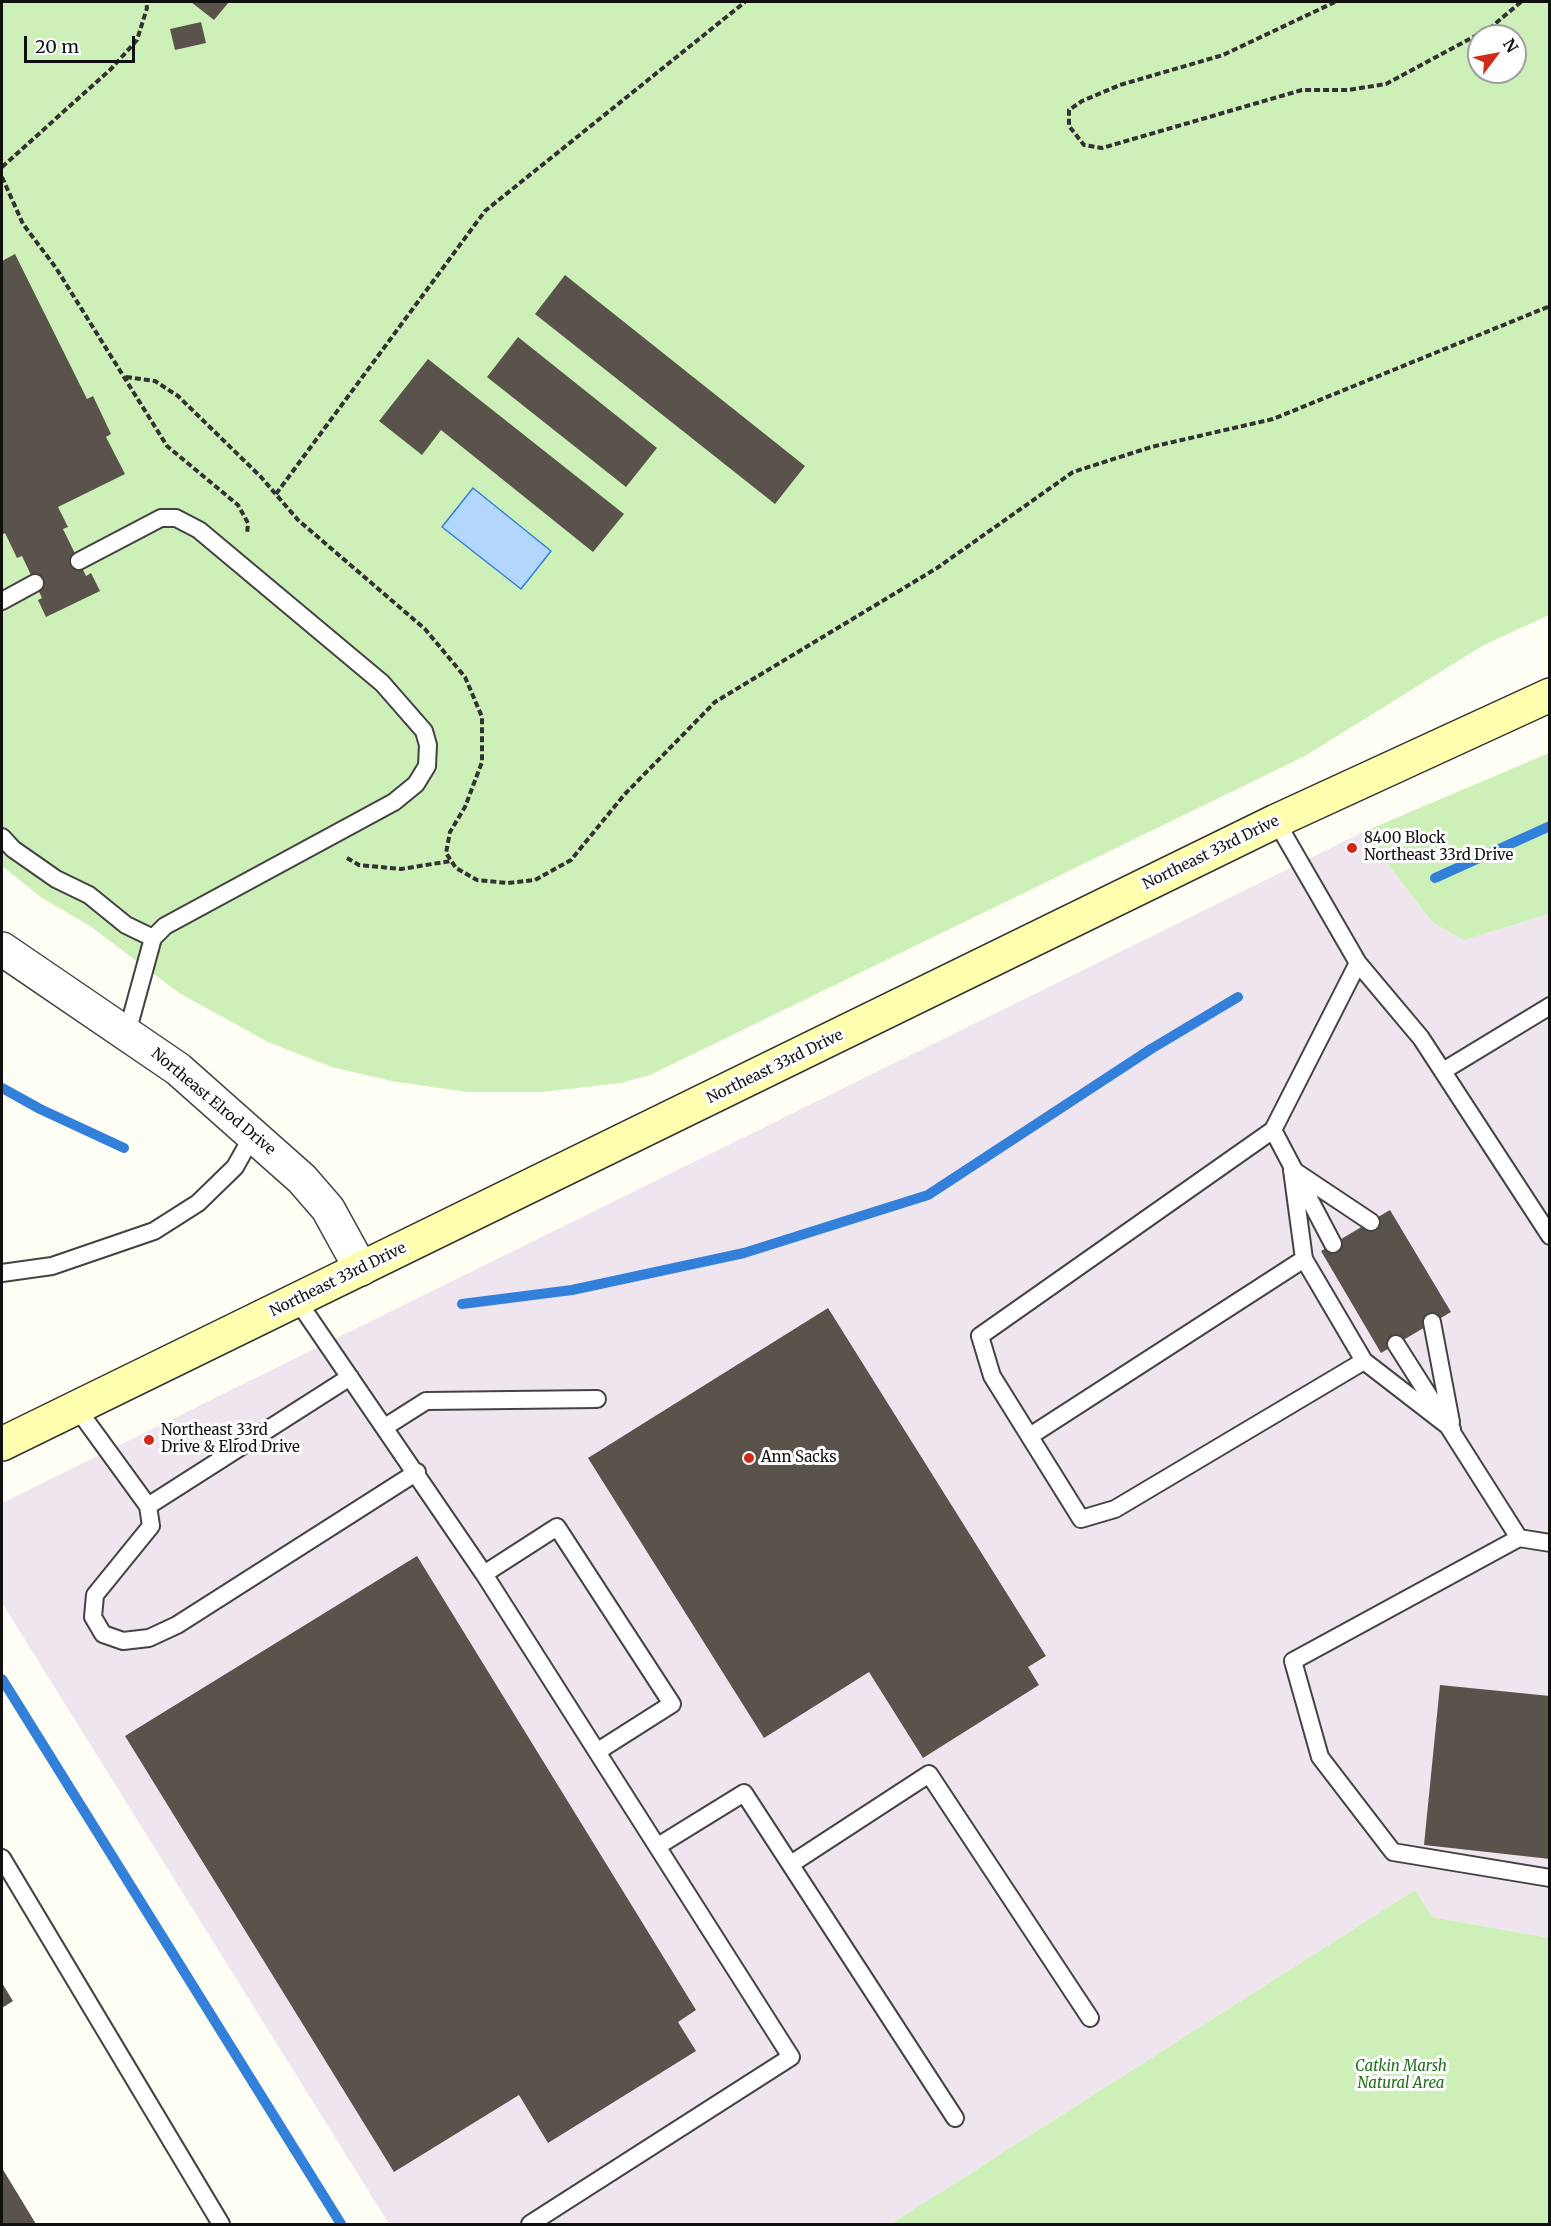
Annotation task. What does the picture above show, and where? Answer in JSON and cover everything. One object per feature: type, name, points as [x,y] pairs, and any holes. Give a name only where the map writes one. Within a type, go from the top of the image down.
[{"type":"main road","name":"Northeast 33rd Drive","points":[[2,1444],[1276,821],[1550,695]]},
{"type":"street","name":"Northeast Elrod Drive","points":[[2,949],[178,1069],[253,1135],[302,1179],[328,1209],[361,1269]]},
{"type":"lane","points":[[79,561],[161,518],[176,518],[199,530],[382,683],[424,730],[428,745],[426,766],[416,784],[394,802],[165,926],[153,938],[127,1033]]},
{"type":"lane","points":[[2,601],[35,583]]},
{"type":"lane","points":[[1276,821],[1358,963],[1421,1038],[1550,1236]]},
{"type":"lane","points":[[2,837],[13,849],[56,879],[89,895],[126,925],[153,938]]},
{"type":"lane","points":[[1358,963],[1273,1130],[980,1336],[992,1376],[1081,1519],[1115,1509],[1364,1361]]},
{"type":"lane","points":[[1443,1071],[1550,1006]]},
{"type":"lane","points":[[1273,1130],[1292,1170],[1333,1244]]},
{"type":"lane","points":[[2,1273],[52,1266],[154,1231],[198,1203],[235,1167],[253,1135]]},
{"type":"lane","points":[[1292,1170],[1371,1222]]},
{"type":"lane","points":[[1292,1170],[1304,1259],[1364,1361],[1452,1430]]},
{"type":"lane","points":[[1030,1436],[1304,1259]]},
{"type":"lane","points":[[297,1300],[417,1472],[484,1574],[791,2057],[530,2224]]},
{"type":"lane","points":[[1432,1322],[1452,1430]]},
{"type":"lane","points":[[1396,1344],[1519,1538]]},
{"type":"lane","points":[[148,1506],[350,1377]]},
{"type":"lane","points":[[385,1427],[426,1401],[597,1399]]},
{"type":"lane","points":[[76,1407],[148,1506],[151,1526],[95,1595],[93,1617],[103,1634],[123,1641],[149,1638],[177,1625],[417,1472]]},
{"type":"lane","points":[[484,1574],[557,1527],[672,1704],[598,1751]]},
{"type":"lane","points":[[1550,1543],[1519,1538],[1293,1661],[1320,1757],[1393,1852],[1550,1878]]},
{"type":"lane","points":[[791,1864],[929,1774],[1090,2018]]},
{"type":"lane","points":[[658,1846],[744,1792],[955,2118]]},
{"type":"lane","points":[[2,1858],[220,2224]]},
{"type":"path","points":[[2,167],[111,69],[137,40],[147,8],[146,2]]},
{"type":"path","points":[[276,494],[485,211],[745,2]]},
{"type":"path","points":[[1335,2],[1223,55],[1082,100],[1069,110],[1069,126],[1084,145],[1102,148],[1302,90],[1348,90],[1386,84],[1490,28],[1521,2]]},
{"type":"path","points":[[2,177],[23,224],[56,268],[167,446],[238,505],[248,523],[245,568]]},
{"type":"path","points":[[126,377],[155,381],[178,396],[276,494],[298,520],[425,630],[465,677],[482,717],[482,762],[465,807],[450,832],[446,853],[456,868],[477,880],[508,883],[535,880],[571,860],[624,795],[716,702],[937,568],[1073,472],[1151,447],[1273,418],[1550,306]]},
{"type":"path","points":[[330,837],[346,857],[359,865],[400,869],[451,861]]},
{"type":"shaded area","points":[[1363,832],[1433,923],[1464,940],[1549,914],[1549,1938],[1432,1917],[1415,1890],[891,2224],[389,2224],[2,1603],[2,1503]]},
{"type":"green space","points":[[2,2],[1549,2],[1549,615],[1482,646],[1305,756],[650,1075],[621,1083],[542,1092],[467,1092],[391,1081],[332,1067],[268,1042],[179,993],[90,926],[42,898],[2,866]]},
{"type":"green space","points":[[1549,753],[1549,914],[1464,940],[1433,923],[1363,832]]},
{"type":"green space","name":"Catkin Marsh Natural Area","points":[[1415,1890],[1432,1917],[1549,1938],[1549,2224],[891,2224]]},
{"type":"water","points":[[473,488],[551,551],[521,589],[442,527]]},
{"type":"building","points":[[191,2],[229,2],[214,20]]},
{"type":"building","points":[[201,22],[206,43],[175,50],[170,29]]},
{"type":"building","points":[[15,254],[87,399],[93,396],[111,434],[106,437],[125,474],[58,507],[68,527],[63,529],[86,576],[91,573],[100,591],[46,617],[38,600],[42,598],[22,556],[17,558],[5,533],[2,535],[2,261]]},
{"type":"building","points":[[565,275],[805,466],[775,504],[535,314]]},
{"type":"building","points":[[518,337],[657,448],[626,487],[487,377]]},
{"type":"building","points":[[428,359],[624,514],[593,552],[441,430],[422,455],[379,421]]},
{"type":"building","points":[[1390,1210],[1451,1312],[1381,1353],[1321,1251]]},
{"type":"building","points":[[828,1308],[1046,1656],[1028,1667],[1039,1685],[923,1758],[869,1672],[764,1738],[588,1458]]},
{"type":"building","points":[[417,1556],[696,2010],[678,2022],[696,2051],[548,2143],[519,2095],[394,2172],[125,1736]]},
{"type":"building","points":[[1440,1685],[1550,1696],[1550,1859],[1424,1845]]},
{"type":"building","points":[[2,1983],[13,2001],[2,2008]]},
{"type":"building","points":[[2,2168],[36,2224],[2,2224]]},
{"type":"waterway","points":[[1435,878],[1550,826]]},
{"type":"waterway","points":[[462,1304],[572,1290],[744,1253],[928,1195],[1151,1049],[1238,997]]},
{"type":"waterway","points":[[2,1088],[40,1109],[124,1148]]},
{"type":"waterway","points":[[2,1679],[341,2224]]},
{"type":"place","name":"8400 Block Northeast 33rd Drive","points":[[1352,848]]},
{"type":"place","name":"Northeast 33rd Drive & Elrod Drive","points":[[149,1440]]},
{"type":"place","name":"Ann Sacks","points":[[749,1458]]}]
